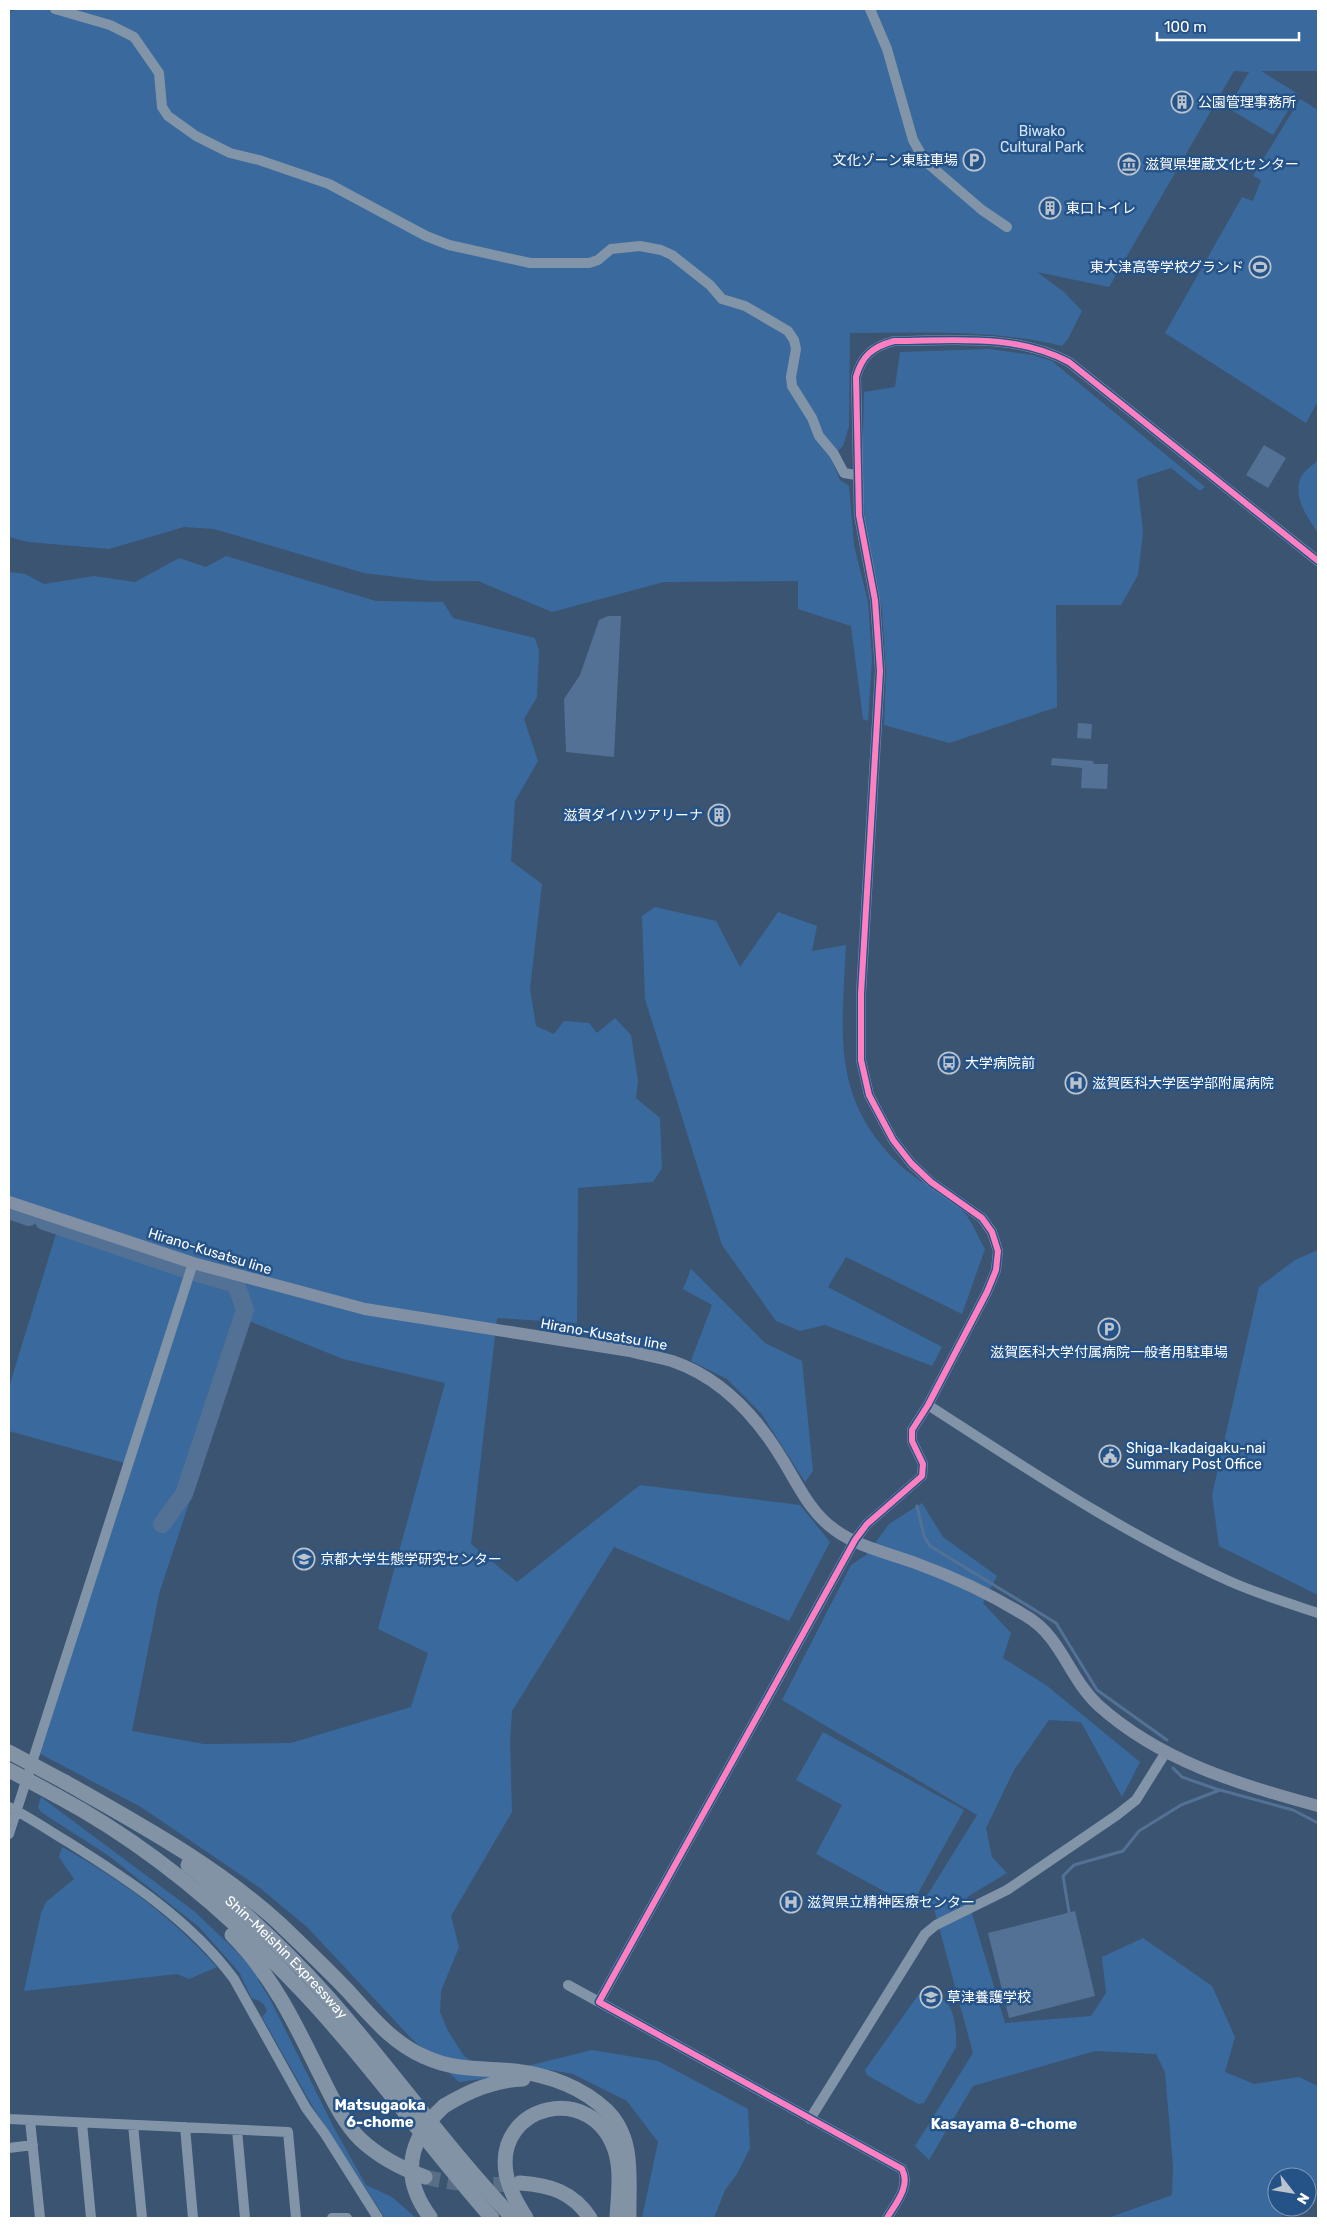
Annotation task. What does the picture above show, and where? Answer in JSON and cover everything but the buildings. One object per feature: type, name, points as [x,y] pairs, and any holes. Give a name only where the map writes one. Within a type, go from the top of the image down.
[{"type":"highway","name":"Shin-Meishin Expressway","points":[[9,1752],[65,1782],[152,1837],[210,1883],[271,1937],[352,2025],[476,2176],[514,2218]]},
{"type":"highway","name":"Shin-Meishin Expressway","points":[[9,1770],[57,1796],[141,1848],[242,1930],[315,2005],[453,2174],[492,2218]]},
{"type":"highway","points":[[65,1782],[148,1829],[227,1882],[278,1922],[383,2028],[411,2050],[450,2066],[517,2071],[557,2081],[591,2098],[607,2110],[618,2125],[626,2141],[629,2158],[628,2218]]},
{"type":"highway","points":[[57,1796],[183,1892],[244,1946],[282,1997],[338,2110],[358,2137],[398,2167],[425,2177]]},
{"type":"highway","points":[[431,2217],[415,2192],[411,2164],[418,2138],[425,2126],[444,2106],[460,2096],[494,2082],[512,2079],[557,2081]]},
{"type":"highway","points":[[526,2218],[511,2190],[506,2173],[509,2144],[516,2131],[526,2120],[538,2112],[564,2107],[590,2116],[601,2125],[610,2137],[619,2168],[617,2218]]},
{"type":"highway","points":[[520,2183],[554,2188],[566,2193],[576,2201],[590,2218]]},
{"type":"main road","name":"Hirano-Kusatsu line","points":[[9,1202],[193,1262],[365,1309],[630,1351],[672,1361],[706,1377],[754,1417],[770,1439],[814,1512],[836,1531],[975,1588],[1028,1617],[1054,1641],[1082,1687],[1099,1705],[1166,1752],[1239,1784],[1318,1806]]},
{"type":"street","points":[[55,9],[110,25],[134,37],[159,73],[162,106],[168,116],[196,136],[230,153],[259,160],[329,184],[433,239],[486,254],[530,263],[589,263],[598,260],[611,249],[624,247],[661,250],[672,255],[710,285],[722,298],[746,306],[788,331],[794,340],[796,349],[791,377],[792,386],[812,418],[819,436],[834,454],[844,473],[856,475]]},
{"type":"street","points":[[870,9],[887,49],[913,140],[925,161],[982,210],[1006,227]]},
{"type":"street","points":[[599,2002],[855,1540],[867,1524],[922,1476],[923,1464],[912,1441],[912,1430],[928,1405],[987,1292],[996,1270],[998,1251],[992,1232],[982,1218],[931,1182],[911,1163],[893,1140],[869,1096],[860,1060],[861,994],[880,671],[874,600],[859,515],[856,475],[856,377],[860,362],[868,352],[879,345],[894,341],[1007,341],[1030,345],[1051,352],[1069,362],[1318,561]]},
{"type":"street","points":[[9,1834],[13,1809],[193,1262]]},
{"type":"street","points":[[928,1405],[1042,1480],[1167,1550],[1230,1581],[1318,1612]]},
{"type":"street","points":[[810,2118],[925,1934],[936,1925],[1007,1890],[1136,1800],[1166,1752]]},
{"type":"street","points":[[13,1809],[136,1887],[182,1922],[221,1961],[234,1979],[306,2108],[325,2134],[378,2218]]},
{"type":"street","points":[[568,1985],[902,2169],[906,2177],[903,2189],[887,2218]]},
{"type":"street","points":[[9,2119],[288,2132],[296,2218]]},
{"type":"street","points":[[30,2120],[40,2218]]},
{"type":"street","points":[[82,2123],[91,2218]]},
{"type":"street","points":[[133,2125],[142,2218]]},
{"type":"street","points":[[185,2127],[193,2218]]},
{"type":"street","points":[[237,2130],[245,2218]]},
{"type":"street","points":[[9,2148],[33,2145]]},
{"type":"street","points":[[332,2218],[347,2218]]},
{"type":"green space","name":"Biwako Cultural Park","points":[[24,9],[1318,9],[1318,71],[1261,71],[1298,94],[1273,135],[1228,108],[1249,72],[1234,71],[1109,287],[1037,272],[1064,292],[1082,311],[1068,339],[1062,346],[983,334],[850,333],[849,426],[843,446],[831,458],[840,480],[849,486],[854,545],[868,602],[872,659],[868,721],[863,719],[851,626],[798,609],[798,581],[664,582],[552,612],[478,581],[430,581],[364,573],[214,529],[184,527],[109,549],[28,542],[9,537],[9,11]]},
{"type":"green space","name":"東大津高等学校グランド","points":[[1300,99],[1318,110],[1318,401],[1306,423],[1165,333],[1242,197],[1253,201],[1261,180],[1253,176]]},
{"type":"green space","points":[[989,349],[1033,355],[1052,361],[1205,487],[1200,491],[1171,468],[1137,479],[1143,532],[1138,575],[1121,605],[1056,605],[1057,707],[949,743],[884,725],[886,671],[882,609],[865,524],[862,469],[864,392],[895,387],[900,352]]},
{"type":"green space","points":[[1318,460],[1318,533],[1302,507],[1298,492],[1301,477]]},
{"type":"green space","points":[[226,556],[376,601],[443,602],[453,618],[535,638],[539,651],[537,697],[524,719],[538,761],[515,801],[511,861],[542,884],[530,989],[536,1026],[554,1034],[564,1021],[589,1023],[597,1033],[615,1018],[631,1035],[638,1081],[636,1098],[660,1118],[662,1168],[653,1182],[578,1188],[577,1323],[497,1318],[471,1544],[517,1582],[640,1485],[800,1505],[830,1542],[789,1621],[614,1547],[512,1711],[510,1742],[512,1812],[451,1916],[459,1947],[441,1991],[440,2012],[448,2031],[464,2056],[491,2075],[592,2050],[658,2061],[748,2109],[750,2148],[737,2174],[725,2190],[714,2218],[642,2218],[658,2142],[627,2101],[573,2074],[551,2070],[459,2082],[412,2039],[307,1927],[260,1888],[141,1807],[35,1751],[128,1464],[9,1431],[9,1387],[60,1221],[9,1204],[9,572],[25,574],[44,584],[94,576],[135,582],[179,558],[206,567]],"holes":[[[249,1321],[343,1359],[445,1383],[378,1629],[428,1653],[411,1707],[291,1743],[204,1744],[132,1731],[159,1594]]]},
{"type":"green space","points":[[655,907],[716,921],[740,967],[778,912],[817,926],[812,951],[846,945],[843,1007],[845,1063],[851,1089],[861,1115],[877,1140],[900,1165],[954,1204],[967,1216],[985,1249],[962,1314],[846,1257],[828,1287],[942,1347],[932,1366],[825,1325],[800,1331],[776,1321],[722,1245],[645,999],[642,916]]},
{"type":"green space","points":[[1318,1250],[1318,1595],[1219,1546],[1212,1495],[1259,1287],[1295,1260]]},
{"type":"green space","points":[[691,1269],[765,1343],[802,1361],[813,1471],[805,1482],[761,1413],[727,1379],[691,1361],[712,1305],[683,1289]]},
{"type":"green space","points":[[922,1503],[943,1537],[997,1576],[983,1603],[1011,1633],[1003,1658],[1046,1685],[1140,1762],[1122,1797],[1081,1722],[1049,1720],[1014,1770],[986,1828],[992,1857],[1007,1873],[967,1897],[1005,2023],[1091,2016],[1106,1993],[1102,1957],[1143,1938],[1212,1986],[1235,2037],[1225,2072],[1254,2084],[1299,2077],[1318,2086],[1318,2186],[1317,2167],[1267,2167],[1267,2217],[1284,2218],[1108,2218],[1172,2195],[1173,2166],[1165,2072],[1156,2054],[1095,2051],[973,2086],[929,2160],[915,2146],[973,2053],[934,1909],[925,1899],[977,1815],[782,1700],[851,1565],[866,1555],[889,1524]]},
{"type":"green space","points":[[823,1732],[964,1810],[911,1906],[816,1854],[842,1805],[796,1780]]},
{"type":"green space","points":[[41,1797],[195,1912],[237,1952],[259,1977],[258,1980],[270,1999],[334,2128],[366,2185],[392,2197],[416,2218],[385,2218],[311,2104],[262,2017],[267,2011],[265,2006],[259,2001],[252,1999],[239,1972],[199,1927],[109,1856],[41,1812],[38,1807]]},
{"type":"green space","points":[[62,1847],[104,1872],[144,1900],[182,1932],[217,1967],[189,1979],[177,1974],[24,1991],[41,1913],[46,1902],[74,1879],[59,1857]]},
{"type":"green space","points":[[925,1990],[942,1999],[950,2007],[955,2024],[956,2047],[924,2103],[918,2104],[867,2075],[865,2070],[921,1991]]},
{"type":"shaded area","points":[[1264,445],[1286,458],[1268,488],[1246,475]]},
{"type":"shaded area","points":[[608,616],[621,616],[614,757],[566,752],[564,699],[580,675],[599,620]]},
{"type":"shaded area","points":[[1078,723],[1092,724],[1091,739],[1077,738]]},
{"type":"shaded area","points":[[1052,758],[1108,764],[1107,789],[1081,788],[1082,768],[1051,765]]},
{"type":"shaded area","points":[[1075,1911],[1095,1996],[1009,2018],[988,1933]]},
{"type":"waterway","points":[[9,1210],[29,1217]]},
{"type":"waterway","points":[[44,1221],[182,1268]]},
{"type":"waterway","points":[[162,1524],[184,1494],[245,1310],[236,1284],[198,1273]]},
{"type":"waterway","points":[[917,1506],[924,1536],[930,1546],[1056,1623],[1097,1690],[1167,1740]]},
{"type":"waterway","points":[[1173,1768],[1182,1777],[1219,1790]]},
{"type":"waterway","points":[[1069,1912],[1063,1876],[1074,1865],[1123,1851],[1139,1831],[1181,1805],[1220,1790],[1293,1810],[1318,1823]]},
{"type":"tunnel","points":[[425,2177],[472,2184],[520,2183]]},
{"type":"cycle path","points":[[887,2218],[904,2188],[905,2182],[902,2169],[599,2002],[855,1540],[867,1524],[922,1476],[923,1464],[912,1441],[912,1430],[928,1405],[987,1292],[996,1270],[998,1251],[992,1232],[982,1218],[931,1182],[911,1163],[893,1140],[869,1095],[861,1060],[861,994],[880,671],[875,600],[859,515],[856,377],[858,370],[869,353],[880,346],[894,341],[983,341],[1027,346],[1048,353],[1069,362],[1318,561]]},
{"type":"place","name":"公園管理事務所","points":[[1182,102]]},
{"type":"place","name":"文化ゾーン東駐車場","points":[[974,160]]},
{"type":"place","name":"滋賀県埋蔵文化センター","points":[[1129,164]]},
{"type":"place","name":"東口トイレ","points":[[1050,208]]},
{"type":"place","name":"東大津高等学校グランド","points":[[1260,267]]},
{"type":"place","name":"滋賀ダイハツアリーナ","points":[[719,815]]},
{"type":"place","name":"大学病院前","points":[[949,1063]]},
{"type":"place","name":"滋賀医科大学医学部附属病院","points":[[1076,1083]]},
{"type":"place","name":"滋賀医科大学付属病院一般者用駐車場","points":[[1109,1329]]},
{"type":"place","name":"Shiga-Ikadaigaku-nai Summary Post Office","points":[[1110,1456]]},
{"type":"place","name":"京都大学生態学研究センター","points":[[304,1559]]},
{"type":"place","name":"滋賀県立精神医療センター","points":[[791,1902]]},
{"type":"place","name":"草津養護学校","points":[[931,1997]]},
{"type":"district","name":"Matsugaoka 6-chome","points":[[380,2114]]},
{"type":"district","name":"Kasayama 8-chome","points":[[1004,2124]]}]
